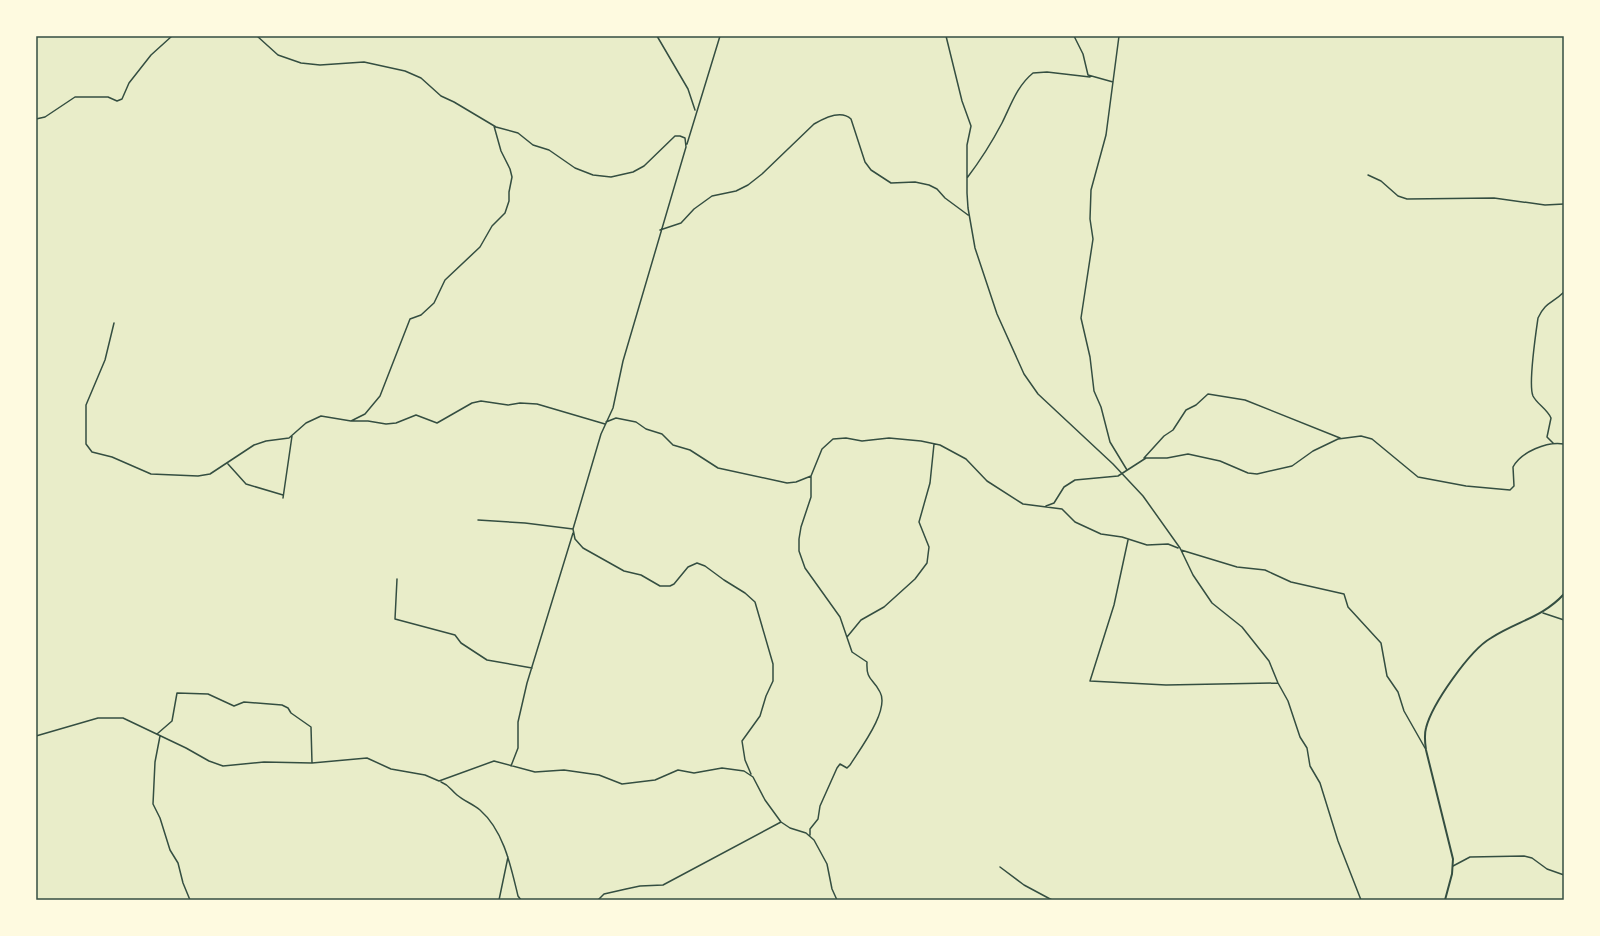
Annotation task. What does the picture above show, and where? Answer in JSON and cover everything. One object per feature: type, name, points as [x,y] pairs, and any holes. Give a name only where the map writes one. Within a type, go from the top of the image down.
[{"type":"street","points":[[36,119],[45,117],[75,97],[108,97],[120,100],[124,96],[129,83],[144,63],[172,36]]},
{"type":"street","points":[[257,36],[278,55],[301,63],[320,65],[364,62],[405,71],[421,78],[441,96],[501,130],[518,133],[533,145],[552,151],[558,157],[578,170],[603,176],[619,176],[639,170],[675,136],[684,137],[686,146]]},
{"type":"street","points":[[657,36],[688,89],[696,112]]},
{"type":"street","points":[[511,766],[518,748],[518,722],[532,668],[605,423],[613,408],[623,361],[660,230],[720,36]]},
{"type":"street","points":[[946,36],[962,101],[971,126],[967,145],[967,178],[969,216],[977,254],[997,314],[1028,381],[1043,399],[1122,474],[1142,496],[1180,549],[1193,575],[1212,603],[1242,627],[1265,655],[1288,701],[1300,737],[1307,748],[1311,768],[1320,783],[1338,841],[1361,900]]},
{"type":"street","points":[[1074,36],[1083,54],[1090,77]]},
{"type":"street","points":[[1119,36],[1106,135],[1094,173],[1091,190],[1090,219],[1093,239],[1082,318],[1090,357],[1094,392],[1101,407],[1110,442],[1127,470]]},
{"type":"street","points":[[967,178],[983,156],[1002,122],[1013,98],[1028,77],[1033,73],[1040,71],[1090,77],[1113,82]]},
{"type":"street","points":[[660,230],[680,223],[694,209],[712,196],[736,191],[748,185],[814,124],[827,117],[842,114],[848,116],[852,122],[865,162],[872,170],[891,183],[915,182],[929,185],[937,189],[945,198],[969,216]]},
{"type":"street","points":[[351,421],[364,414],[380,396],[410,318],[420,315],[430,307],[437,298],[445,280],[480,247],[492,226],[505,213],[510,201],[509,192],[512,177],[510,169],[501,151],[494,126]]},
{"type":"street","points":[[1368,175],[1381,180],[1398,196],[1407,199],[1494,198],[1545,205],[1564,204]]},
{"type":"street","points":[[1553,443],[1548,437],[1551,418],[1537,402],[1532,391],[1533,369],[1537,325],[1541,312],[1546,304],[1564,292]]},
{"type":"street","points":[[114,323],[105,360],[86,405],[86,444],[89,450],[112,457],[135,469],[159,476],[207,475],[228,464],[258,443],[286,439],[292,436],[306,423],[319,416],[351,421],[368,421],[390,424],[413,415],[437,423],[472,403],[481,401],[508,405],[520,403],[537,404],[578,418],[605,423],[616,418],[636,422],[646,429],[662,434],[673,445],[690,450],[706,462],[725,471],[787,483],[796,482],[810,476]]},
{"type":"street","points":[[1045,507],[1054,503],[1064,487],[1075,480],[1114,478],[1122,474],[1143,459],[1164,436],[1173,430],[1186,410],[1196,405],[1208,394],[1245,400],[1341,438]]},
{"type":"street","points":[[283,498],[292,436]]},
{"type":"street","points":[[1143,459],[1151,457],[1167,458],[1188,454],[1220,461],[1248,473],[1257,474],[1286,468],[1296,464],[1312,450],[1341,438],[1368,437],[1412,474],[1420,478],[1466,486],[1510,490],[1514,488],[1512,470],[1517,462],[1526,453],[1553,443],[1564,444]]},
{"type":"street","points":[[837,900],[832,888],[826,864],[810,835],[810,829],[818,819],[820,806],[837,768],[840,764],[849,767],[875,723],[883,706],[880,692],[867,677],[867,662],[852,652],[840,617],[805,568],[799,551],[801,527],[811,497],[810,476],[822,450],[832,439],[846,438],[862,441],[889,438],[921,441],[934,444],[962,456],[987,481],[1023,504],[1065,510],[1075,522],[1095,532],[1150,546],[1171,544],[1180,549],[1237,567],[1264,570],[1291,582],[1344,594],[1348,607],[1381,643],[1388,676],[1398,692],[1404,711],[1426,750]]},
{"type":"street","points":[[847,637],[861,620],[884,607],[915,579],[927,563],[929,547],[919,522],[930,483],[934,444]]},
{"type":"street","points":[[228,464],[246,484],[283,495]]},
{"type":"street","points":[[478,520],[525,523],[574,531]]},
{"type":"street","points":[[574,531],[575,539],[578,544],[589,552],[624,571],[641,575],[660,586],[670,586],[674,584],[688,567],[697,563],[705,566],[756,602],[774,673],[760,716],[742,741],[745,760],[765,800],[781,822],[810,835]]},
{"type":"street","points":[[1128,540],[1114,605],[1090,681],[1166,685],[1278,683]]},
{"type":"street","points":[[397,579],[396,620],[455,635],[461,643],[489,661],[532,668]]},
{"type":"street","points":[[1445,900],[1453,866],[1452,850],[1426,750],[1425,736],[1429,720],[1437,704],[1476,649],[1500,632],[1543,613],[1564,594]]},
{"type":"street","points":[[1543,613],[1564,620]]},
{"type":"street","points":[[157,734],[172,721],[177,693],[208,694],[234,706],[244,702],[282,705],[288,708],[291,713],[311,727],[312,763]]},
{"type":"street","points":[[36,736],[83,722],[116,717],[127,720],[209,761],[223,766],[264,762],[312,763],[369,758],[391,769],[425,775],[450,786],[456,794],[485,815],[496,829],[514,874],[518,896],[521,900]]},
{"type":"street","points":[[160,736],[154,775],[153,804],[160,818],[170,850],[178,863],[183,883],[190,900]]},
{"type":"street","points":[[439,781],[489,762],[497,761],[535,772],[564,770],[592,774],[622,784],[655,780],[678,770],[698,773],[728,768],[751,774]]},
{"type":"street","points":[[598,900],[604,894],[640,886],[663,885],[781,822]]},
{"type":"street","points":[[1453,866],[1470,857],[1524,856],[1532,858],[1548,869],[1564,875]]},
{"type":"street","points":[[499,900],[508,857]]},
{"type":"street","points":[[1000,868],[1024,885],[1052,900]]}]
